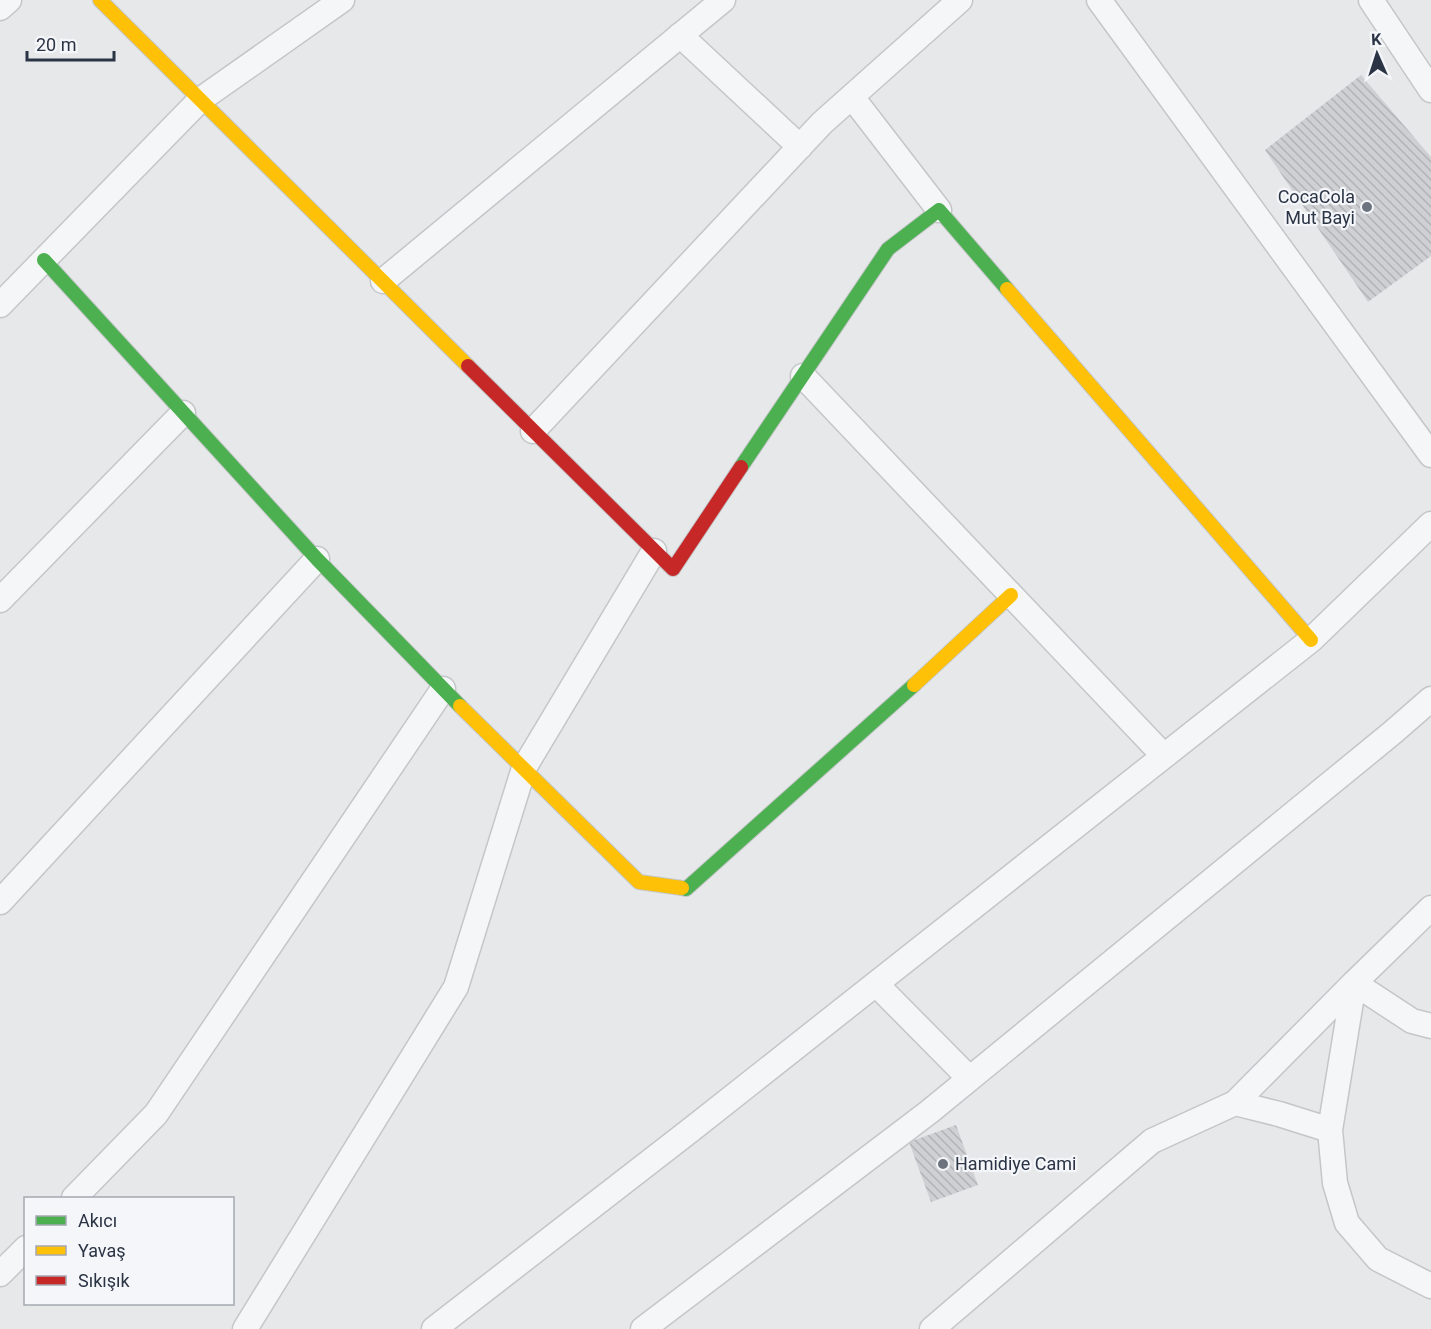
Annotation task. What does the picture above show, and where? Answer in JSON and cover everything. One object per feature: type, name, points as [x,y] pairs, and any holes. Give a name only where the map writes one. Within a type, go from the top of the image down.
[{"type":"street","points":[[0,8],[9,0]]},
{"type":"street","points":[[100,0],[672,569],[888,249],[939,210]]},
{"type":"street","points":[[0,305],[200,100],[342,0]]},
{"type":"street","points":[[383,281],[723,0]]},
{"type":"street","points":[[533,430],[800,147],[960,0]]},
{"type":"street","points":[[1099,0],[1431,455]]},
{"type":"street","points":[[1371,0],[1431,90]]},
{"type":"street","points":[[680,35],[800,147]]},
{"type":"street","points":[[852,97],[939,210],[1311,640]]},
{"type":"street","points":[[44,260],[317,559],[443,689],[639,882],[686,889],[1011,596]]},
{"type":"street","points":[[802,376],[1164,756]]},
{"type":"street","points":[[0,600],[183,412]]},
{"type":"street","points":[[435,1329],[1311,640],[1431,524]]},
{"type":"street","points":[[245,1329],[456,987],[524,768],[654,551]]},
{"type":"street","points":[[0,902],[317,559]]},
{"type":"street","points":[[75,1197],[156,1114],[443,689]]},
{"type":"street","points":[[643,1329],[928,1112],[1431,699]]},
{"type":"street","points":[[932,1329],[1152,1141],[1235,1103],[1431,908]]},
{"type":"street","points":[[1354,983],[1412,1021],[1431,1026]]},
{"type":"street","points":[[1354,983],[1330,1130],[1335,1183],[1347,1223],[1378,1259],[1431,1286]]},
{"type":"street","points":[[876,984],[969,1078]]},
{"type":"street","points":[[1235,1103],[1330,1130]]},
{"type":"street","points":[[0,1274],[24,1250]]},
{"type":"building","name":"CocaCola Mut Bayi","points":[[1361,75],[1431,157],[1431,256],[1368,302],[1265,150]]},
{"type":"building","name":"Hamidiye Cami","points":[[956,1125],[978,1185],[931,1202],[909,1142]]},
{"type":"traffic: fast","points":[[741,467],[888,249],[939,210],[1007,289]]},
{"type":"traffic: fast","points":[[44,260],[317,559],[460,706]]},
{"type":"traffic: fast","points":[[682,888],[686,889],[914,685]]},
{"type":"traffic: slow","points":[[100,0],[468,366]]},
{"type":"traffic: slow","points":[[1007,289],[1311,640]]},
{"type":"traffic: slow","points":[[914,685],[1011,595]]},
{"type":"traffic: slow","points":[[460,706],[639,882],[682,888]]},
{"type":"traffic: jam","points":[[468,366],[673,569],[741,467]]},
{"type":"place","name":"CocaCola Mut Bayi","points":[[1367,207]]},
{"type":"place","name":"Hamidiye Cami","points":[[943,1164]]}]
